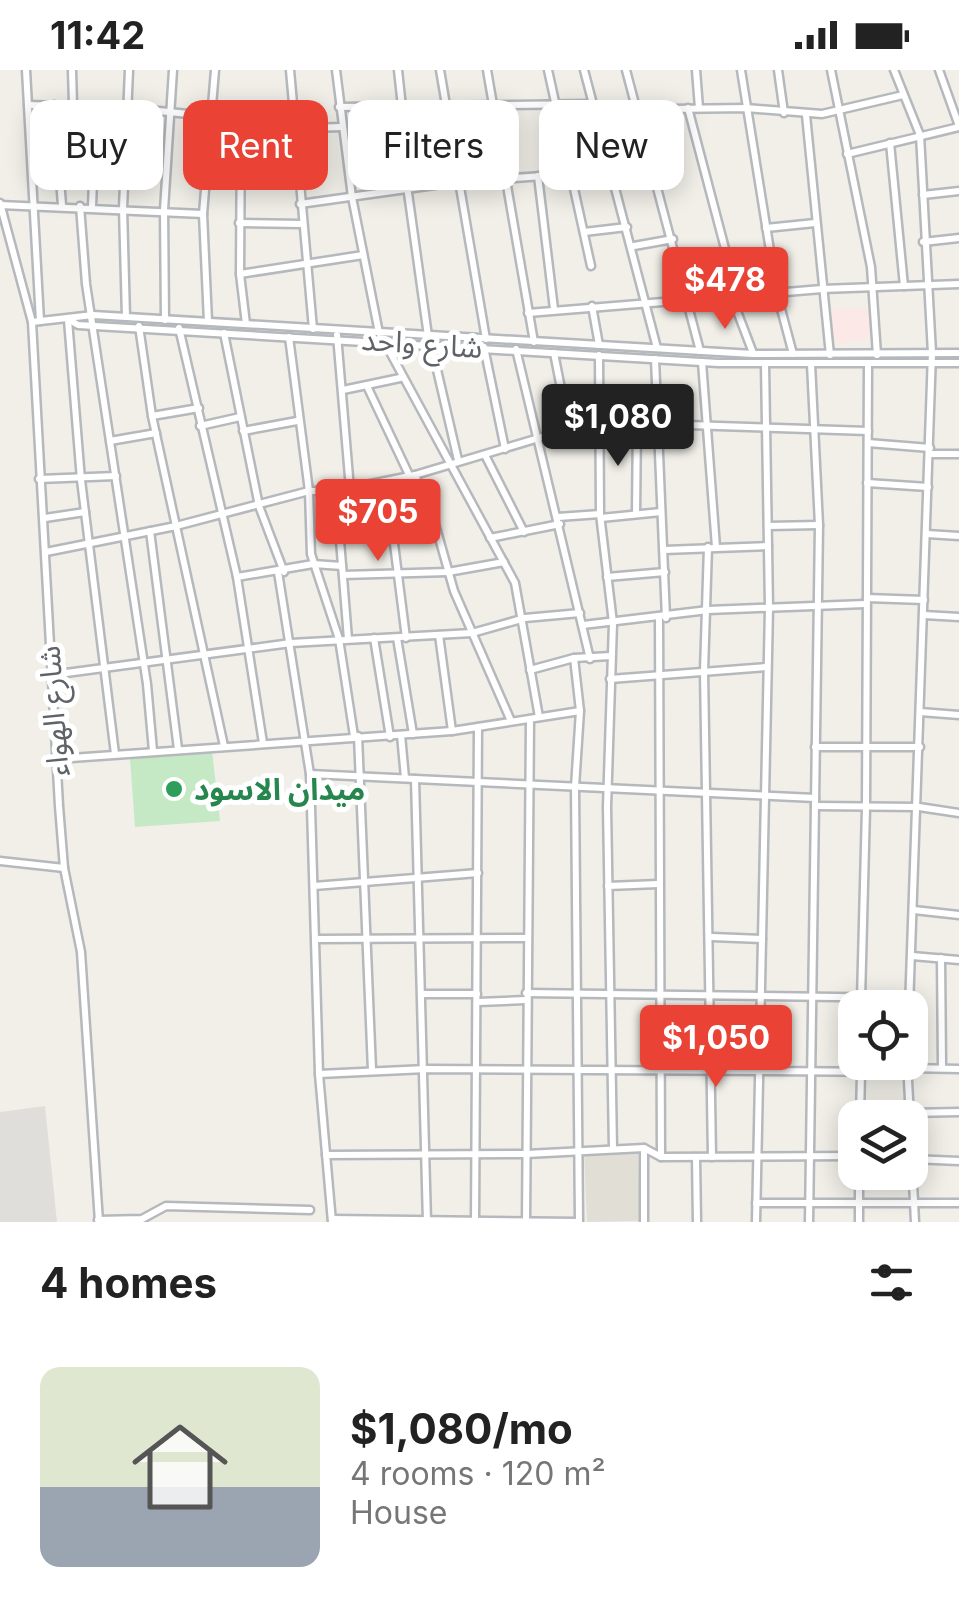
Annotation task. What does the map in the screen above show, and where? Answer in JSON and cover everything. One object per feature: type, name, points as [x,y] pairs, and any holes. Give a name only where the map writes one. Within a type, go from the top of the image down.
[{"type":"street","points":[[26,70],[36,322]]},
{"type":"street","points":[[72,70],[73,100]]},
{"type":"street","points":[[129,70],[130,100]]},
{"type":"street","points":[[165,320],[164,210],[173,70]]},
{"type":"street","points":[[210,100],[215,70]]},
{"type":"street","points":[[290,70],[292,100]]},
{"type":"street","points":[[336,70],[352,197],[381,336],[504,562],[525,618],[539,718]]},
{"type":"street","points":[[398,70],[399,100]]},
{"type":"street","points":[[440,70],[443,100]]},
{"type":"street","points":[[488,70],[493,100]]},
{"type":"street","points":[[548,70],[555,100]]},
{"type":"street","points":[[584,70],[592,100]]},
{"type":"street","points":[[626,70],[635,100]]},
{"type":"street","points":[[696,70],[699,108]]},
{"type":"street","points":[[740,70],[792,364]]},
{"type":"street","points":[[778,70],[784,114]]},
{"type":"street","points":[[832,70],[874,289],[877,355]]},
{"type":"street","points":[[894,70],[920,135],[922,242],[929,284],[932,353],[910,990]]},
{"type":"street","points":[[847,154],[959,126],[955,102],[939,70]]},
{"type":"street","points":[[684,108],[746,108],[806,115],[840,113],[903,95]]},
{"type":"street","points":[[339,107],[348,107]]},
{"type":"street","points":[[688,108],[735,298],[753,354]]},
{"type":"street","points":[[163,112],[183,114]]},
{"type":"street","points":[[806,115],[830,355]]},
{"type":"street","points":[[328,127],[342,127]]},
{"type":"street","points":[[890,143],[904,286]]},
{"type":"street","points":[[519,177],[538,176],[554,309]]},
{"type":"street","points":[[61,190],[62,205]]},
{"type":"street","points":[[92,206],[93,190]]},
{"type":"street","points":[[124,190],[126,317]]},
{"type":"street","points":[[204,190],[208,322]]},
{"type":"street","points":[[240,190],[240,274],[246,324]]},
{"type":"street","points":[[299,190],[312,329]]},
{"type":"street","points":[[300,204],[399,190]]},
{"type":"street","points":[[406,190],[430,340],[458,460]]},
{"type":"street","points":[[457,190],[505,450]]},
{"type":"street","points":[[508,190],[534,342]]},
{"type":"street","points":[[575,190],[591,266]]},
{"type":"street","points":[[618,190],[657,348]]},
{"type":"street","points":[[659,190],[700,351]]},
{"type":"street","points":[[922,194],[959,191]]},
{"type":"street","points":[[0,204],[203,214]]},
{"type":"street","name":"شارع الهواء","points":[[0,204],[36,322],[40,480],[56,759],[64,868],[81,952],[98,1221]]},
{"type":"street","points":[[80,206],[86,284],[153,751]]},
{"type":"street","points":[[239,223],[302,224]]},
{"type":"street","points":[[766,228],[814,223]]},
{"type":"street","points":[[584,232],[628,227]]},
{"type":"street","points":[[922,242],[959,238]]},
{"type":"street","points":[[634,246],[673,239]]},
{"type":"street","points":[[240,274],[363,255]]},
{"type":"street","points":[[528,313],[822,290],[959,284]]},
{"type":"street","points":[[592,306],[599,345]]},
{"type":"street","name":"شارع واحد","points":[[36,322],[68,319],[78,325],[92,319],[126,317],[337,334]]},
{"type":"street","points":[[68,319],[81,480],[115,754]]},
{"type":"street","name":"شارع واحد","points":[[92,319],[289,337],[337,334],[753,354],[959,353]]},
{"type":"street","points":[[138,326],[152,416],[224,746]]},
{"type":"street","points":[[179,328],[237,577],[263,744]]},
{"type":"street","points":[[224,333],[259,506],[281,572],[306,740],[318,1074],[332,1220],[579,1222],[576,788],[580,711],[574,658]]},
{"type":"street","points":[[337,334],[350,489]]},
{"type":"street","points":[[289,337],[297,421],[310,491],[313,564],[343,639]]},
{"type":"street","name":"شارع واحد","points":[[485,343],[554,353],[702,362],[959,363]]},
{"type":"street","points":[[574,354],[575,344]]},
{"type":"street","points":[[516,349],[590,659]]},
{"type":"street","points":[[554,353],[569,429]]},
{"type":"street","points":[[599,355],[600,516],[613,622],[607,789],[612,1149]]},
{"type":"street","points":[[655,358],[666,572],[658,674],[661,1157]]},
{"type":"street","points":[[702,362],[710,428],[712,547],[704,671],[713,997],[712,1157]]},
{"type":"street","points":[[756,1222],[769,608],[765,364]]},
{"type":"street","points":[[809,1222],[819,525],[811,364]]},
{"type":"street","points":[[861,990],[867,746],[868,364]]},
{"type":"street","points":[[343,390],[401,378]]},
{"type":"street","points":[[367,386],[436,524],[448,572],[511,721]]},
{"type":"street","points":[[152,416],[198,408]]},
{"type":"street","points":[[200,426],[240,417]]},
{"type":"street","points":[[243,431],[297,421]]},
{"type":"street","points":[[636,514],[637,424]]},
{"type":"street","points":[[45,552],[176,526],[310,491],[379,484],[569,429],[658,424],[868,431]]},
{"type":"street","points":[[110,441],[156,433]]},
{"type":"street","points":[[868,443],[959,454]]},
{"type":"street","points":[[484,455],[524,532]]},
{"type":"street","points":[[40,480],[116,476]]},
{"type":"street","points":[[867,483],[928,487]]},
{"type":"street","points":[[379,484],[392,528],[412,734]]},
{"type":"street","points":[[336,491],[343,639],[356,736],[366,882],[372,1070]]},
{"type":"street","points":[[45,518],[85,512]]},
{"type":"street","points":[[490,538],[559,521],[661,512]]},
{"type":"street","points":[[768,526],[819,525]]},
{"type":"street","points":[[150,531],[178,750]]},
{"type":"street","points":[[927,534],[959,536]]},
{"type":"street","points":[[664,550],[768,546]]},
{"type":"street","points":[[237,577],[313,564],[398,574],[448,572],[504,562]]},
{"type":"street","points":[[607,577],[666,572]]},
{"type":"street","points":[[583,626],[708,610],[924,600]]},
{"type":"street","points":[[51,674],[343,639],[472,633],[525,618],[580,613]]},
{"type":"street","points":[[924,615],[959,617]]},
{"type":"street","points":[[438,635],[452,731]]},
{"type":"street","points":[[374,638],[390,737]]},
{"type":"street","points":[[530,670],[574,658],[611,656]]},
{"type":"street","points":[[610,679],[766,667]]},
{"type":"street","points":[[56,759],[401,736],[580,711]]},
{"type":"street","points":[[920,712],[959,715]]},
{"type":"street","points":[[526,1222],[526,784],[530,719]]},
{"type":"street","points":[[475,1221],[478,727]]},
{"type":"street","points":[[401,736],[405,778]]},
{"type":"street","points":[[815,748],[920,746]]},
{"type":"street","points":[[310,774],[762,797],[959,813]]},
{"type":"street","points":[[415,779],[428,1221]]},
{"type":"street","points":[[0,861],[64,868]]},
{"type":"street","points":[[314,886],[478,873]]},
{"type":"street","points":[[608,886],[658,884]]},
{"type":"street","points":[[914,910],[959,915]]},
{"type":"street","points":[[712,937],[762,939]]},
{"type":"street","points":[[316,939],[525,938]]},
{"type":"street","points":[[912,956],[959,960]]},
{"type":"street","points":[[941,958],[942,1068]]},
{"type":"street","points":[[424,994],[478,998],[578,992],[838,999]]},
{"type":"street","points":[[928,1068],[959,1069]]},
{"type":"street","points":[[318,1074],[426,1069],[838,1072]]},
{"type":"street","points":[[928,1116],[959,1112]]},
{"type":"street","points":[[326,1155],[526,1154],[644,1148],[661,1157],[838,1156]]},
{"type":"street","points":[[644,1148],[644,1222]]},
{"type":"street","points":[[696,1157],[696,1222]]},
{"type":"street","points":[[928,1158],[959,1161]]},
{"type":"street","points":[[859,1190],[859,1222]]},
{"type":"street","points":[[913,1190],[915,1222]]},
{"type":"street","points":[[756,1203],[959,1203]]},
{"type":"street","points":[[98,1221],[145,1219],[166,1206],[310,1210]]},
{"type":"shaded area","points":[[870,308],[870,338],[840,344],[832,339],[832,309]]},
{"type":"shaded area","points":[[45,1106],[57,1222],[0,1222],[0,1112]]},
{"type":"shaded area","points":[[584,1153],[638,1154],[640,1221],[587,1222]]},
{"type":"green space","name":"ميدان الاسود","points":[[212,751],[220,821],[135,827],[130,758]]},
{"type":"place","name":"ميدان الاسود","points":[[174,789]]}]
